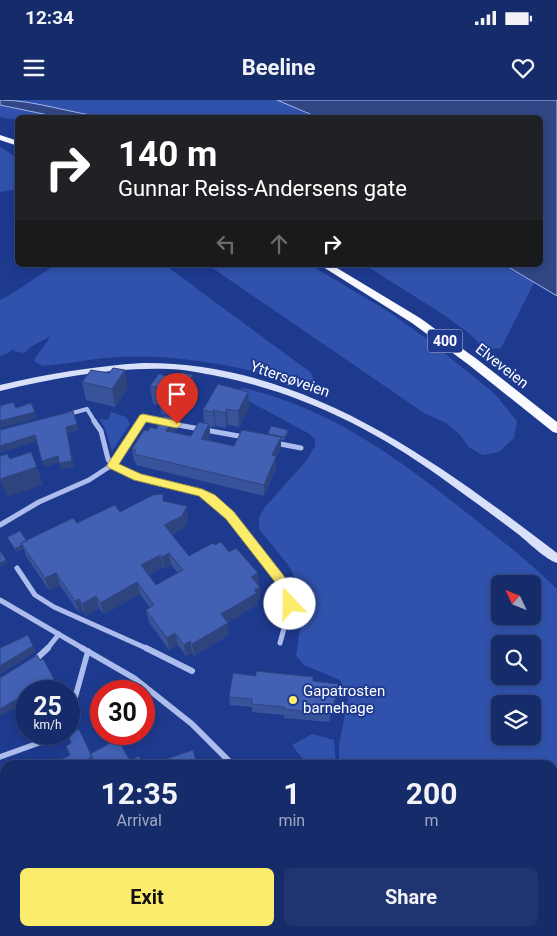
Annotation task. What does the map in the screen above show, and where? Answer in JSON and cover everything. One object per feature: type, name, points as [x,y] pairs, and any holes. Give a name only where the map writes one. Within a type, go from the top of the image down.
[{"type":"highway","points":[[0,137],[15,143]]},
{"type":"highway","name":"Elveveien","points":[[330,267],[372,291],[434,333],[557,428]]},
{"type":"main road","name":"Yttersøveien","points":[[0,388],[47,377],[102,368],[165,366],[230,374],[288,390],[334,408],[424,460],[557,559]]},
{"type":"street","points":[[61,416],[87,409],[101,431],[108,459],[112,465],[138,477],[202,493],[230,516],[280,580],[290,604],[280,643]]},
{"type":"street","points":[[0,525],[40,502],[89,480],[112,465],[143,418],[254,439]]},
{"type":"street","points":[[273,443],[301,448]]},
{"type":"street","points":[[17,568],[35,595],[54,607],[171,659],[192,671]]},
{"type":"street","points":[[0,600],[134,678],[198,730],[228,760]]},
{"type":"street","points":[[31,665],[59,634]]},
{"type":"street","points":[[80,680],[88,651]]},
{"type":"street","points":[[0,757],[33,745]]},
{"type":"shaded area","points":[[0,100],[27,102],[94,115],[48,115],[0,105]]},
{"type":"shaded area","points":[[13,100],[277,100],[312,115],[80,115]]},
{"type":"shaded area","points":[[277,100],[557,100],[557,296],[508,267],[543,267],[543,115],[312,115]]},
{"type":"shaded area","points":[[0,105],[48,115],[15,115],[15,120],[0,117]]},
{"type":"shaded area","points":[[0,147],[15,157],[15,189],[0,192]]},
{"type":"shaded area","points":[[52,267],[168,267],[310,372],[314,379],[307,384],[214,363],[167,358],[109,358],[43,366],[35,362],[35,358],[51,336],[32,346],[24,353],[13,351],[15,348],[0,356],[0,300]]},
{"type":"shaded area","points":[[211,267],[312,267],[317,269],[389,312],[428,340],[494,393],[517,421],[514,438],[499,452],[482,455],[469,447],[460,435],[446,423],[424,413]]},
{"type":"shaded area","points":[[368,267],[508,267],[534,283],[501,348],[492,349],[481,346],[470,334],[441,313]]},
{"type":"shaded area","points":[[243,388],[275,397],[306,409],[362,437],[441,492],[513,550],[557,589],[557,760],[339,760],[339,745],[348,699],[340,680],[304,665],[296,656],[300,629],[305,616],[305,600],[289,566],[259,529],[259,518],[265,507],[307,460],[315,446],[315,439],[308,433],[243,398],[235,391]]},
{"type":"shaded area","points":[[111,412],[126,417],[130,424],[112,451],[100,419],[108,420]]},
{"type":"shaded area","points":[[312,734],[334,740],[336,760],[303,760],[292,745]]},
{"type":"building","points":[[113,368],[125,370],[112,389],[82,382],[91,370],[109,373]]},
{"type":"building","points":[[181,372],[193,375],[180,395],[183,397],[178,404],[168,402],[170,399],[159,397],[163,389],[150,386],[159,374],[177,378]]},
{"type":"building","points":[[218,384],[248,392],[238,411],[227,409],[225,413],[203,410]]},
{"type":"building","points":[[13,402],[16,408],[31,403],[35,412],[0,421],[0,406]]},
{"type":"building","points":[[73,411],[77,424],[66,427],[72,461],[59,463],[58,456],[42,461],[35,435],[0,446],[0,430]]},
{"type":"building","points":[[164,416],[174,417],[166,431],[191,436],[199,422],[209,424],[201,439],[234,446],[242,430],[281,437],[272,455],[276,456],[264,485],[134,454],[136,450],[132,449],[144,430],[148,431],[150,427],[156,429]]},
{"type":"building","points":[[271,426],[288,430],[284,437],[268,434]]},
{"type":"building","points":[[31,452],[37,467],[0,479],[0,456],[7,454],[10,459]]},
{"type":"building","points":[[163,494],[163,501],[187,506],[182,516],[164,525],[189,556],[213,543],[215,545],[221,542],[229,552],[236,548],[258,573],[251,577],[260,587],[254,590],[257,593],[221,614],[228,623],[192,644],[190,641],[184,645],[175,633],[167,638],[146,610],[154,605],[137,582],[100,603],[96,596],[82,604],[79,599],[75,601],[56,573],[45,578],[21,543],[73,518],[77,523],[115,505],[120,512],[153,495]],"holes":[[[169,553],[183,570],[156,585],[141,565],[160,555],[162,557]]]},
{"type":"building","points":[[20,531],[27,541],[21,543],[22,545],[15,549],[7,537]]},
{"type":"building","points":[[0,550],[6,560],[0,563]]},
{"type":"building","points":[[28,635],[33,646],[0,666],[0,648]]},
{"type":"building","points":[[37,655],[40,660],[43,659],[54,679],[15,680],[15,700],[0,709],[0,678]]},
{"type":"building","points":[[256,671],[313,677],[313,681],[338,684],[330,714],[252,704],[252,699],[229,697],[233,673],[256,676]]},
{"type":"building","points":[[80,731],[92,757],[86,760],[60,760],[70,755],[66,746],[80,745]]},
{"type":"building","points":[[107,745],[121,745],[129,760],[93,760],[90,754]]},
{"type":"building","points":[[193,750],[196,760],[163,760]]},
{"type":"building","points":[[139,756],[141,760],[132,760]]},
{"type":"place","name":"Gapatrosten barnehage","points":[[293,700]]},
{"type":"route","points":[[177,424],[143,418],[112,465],[138,477],[202,493],[212,498],[230,516],[280,580],[290,604]]}]
